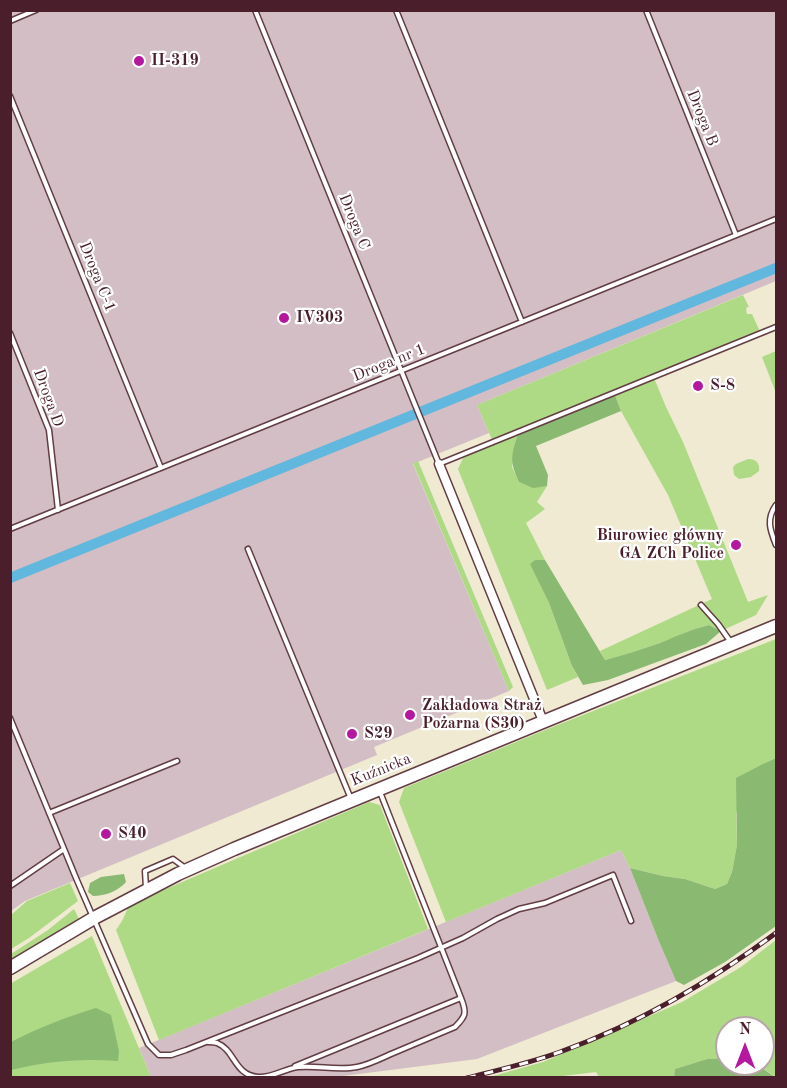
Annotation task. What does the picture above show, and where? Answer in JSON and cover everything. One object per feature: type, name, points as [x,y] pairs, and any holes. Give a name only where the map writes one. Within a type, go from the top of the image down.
[{"type":"street","points":[[439,464],[543,721]]},
{"type":"street","name":"Kuźnicka","points":[[10,968],[94,918],[188,870],[351,800],[777,626]]},
{"type":"lane","points":[[10,21],[36,10]]},
{"type":"lane","name":"Droga C","points":[[255,10],[439,464]]},
{"type":"lane","points":[[396,10],[522,322]]},
{"type":"lane","name":"Droga B","points":[[646,10],[736,235]]},
{"type":"lane","name":"Droga C-1","points":[[10,96],[161,468]]},
{"type":"lane","name":"Droga nr 1","points":[[10,529],[777,219]]},
{"type":"lane","points":[[439,464],[777,327]]},
{"type":"lane","name":"Droga D","points":[[10,333],[49,430],[58,510]]},
{"type":"lane","points":[[777,505],[771,513],[769,523],[777,545]]},
{"type":"lane","points":[[248,549],[351,800]]},
{"type":"lane","points":[[701,604],[732,644]]},
{"type":"lane","points":[[10,718],[148,1044],[159,1055],[171,1055],[207,1041],[441,947],[519,909],[545,903],[613,875],[631,921]]},
{"type":"lane","points":[[49,813],[177,761]]},
{"type":"lane","points":[[289,1068],[360,1067],[455,1027],[464,1019],[465,1009],[461,998],[379,789]]},
{"type":"lane","points":[[10,886],[64,849]]},
{"type":"lane","points":[[146,891],[145,871],[173,859],[188,870]]},
{"type":"lane","points":[[207,1041],[219,1043],[227,1050],[240,1069],[248,1074],[258,1077],[273,1075],[461,998]]},
{"type":"shaded area","points":[[11,11],[776,11],[776,281],[477,405],[489,433],[413,464],[509,691],[374,747],[377,755],[25,901],[11,911]]},
{"type":"shaded area","points":[[621,850],[676,981],[477,1059],[335,1077],[151,1077],[139,1048]]},
{"type":"green space","points":[[743,295],[749,307],[746,310],[747,314],[752,314],[761,334],[654,378],[683,442],[748,602],[768,595],[756,615],[721,631],[709,625],[605,660],[600,651],[712,599],[668,495],[621,411],[614,394],[519,432],[512,467],[519,482],[533,487],[547,486],[537,502],[545,509],[526,523],[545,560],[535,560],[531,565],[549,603],[578,677],[547,690],[458,469],[465,454],[493,442],[477,405]]},
{"type":"green space","points":[[776,351],[776,393],[762,357]]},
{"type":"green space","points":[[614,393],[621,411],[536,446],[548,475],[547,486],[533,488],[519,482],[512,457],[519,432]]},
{"type":"green space","points":[[748,459],[757,462],[759,471],[751,477],[739,479],[734,475],[733,467]]},
{"type":"green space","points":[[418,461],[513,687],[509,691],[413,463]]},
{"type":"green space","points":[[535,560],[545,560],[605,660],[709,625],[721,631],[706,644],[608,680],[583,685],[572,666],[549,603],[530,564]]},
{"type":"green space","points":[[776,639],[776,758],[765,763],[736,813],[737,845],[732,872],[727,884],[715,889],[685,879],[630,868],[621,850],[446,922],[399,802],[404,788]]},
{"type":"green space","points":[[776,758],[776,926],[725,962],[684,985],[676,981],[630,868],[685,879],[715,889],[727,884],[732,872],[737,845],[736,778]]},
{"type":"green space","points":[[369,802],[380,805],[428,929],[159,1040],[116,930],[128,908],[147,897]]},
{"type":"green space","points":[[124,874],[126,882],[107,894],[93,896],[88,892],[90,883],[101,877]]},
{"type":"green space","points":[[70,883],[78,901],[11,949],[11,915],[27,901]]},
{"type":"green space","points":[[74,909],[79,919],[11,960],[11,954],[48,930]]},
{"type":"green space","points":[[92,936],[151,1077],[11,1077],[10,984]]},
{"type":"green space","points":[[776,940],[776,1077],[775,1016],[715,1016],[715,1059],[675,1069],[674,1077],[599,1077],[596,1072],[561,1077],[486,1078],[543,1062],[682,1002],[741,967]]},
{"type":"green space","points":[[96,1008],[111,1015],[119,1051],[118,1061],[64,1061],[11,1070],[11,1042],[52,1023]]},
{"type":"green space","points":[[715,1059],[715,1076],[775,1077],[674,1077],[675,1069]]},
{"type":"waterway","points":[[10,578],[776,268]]},
{"type":"railway","points":[[467,1078],[549,1056],[646,1015],[725,969],[776,933]]},
{"type":"place","name":"II-319","points":[[139,61]]},
{"type":"place","name":"IV303","points":[[284,318]]},
{"type":"place","name":"S-8","points":[[698,386]]},
{"type":"place","name":"Biurowiec główny GA ZCh Police","points":[[736,545]]},
{"type":"place","name":"Zakładowa Straż Pożarna (S30)","points":[[410,715]]},
{"type":"place","name":"S29","points":[[352,734]]},
{"type":"place","name":"S40","points":[[106,834]]}]
